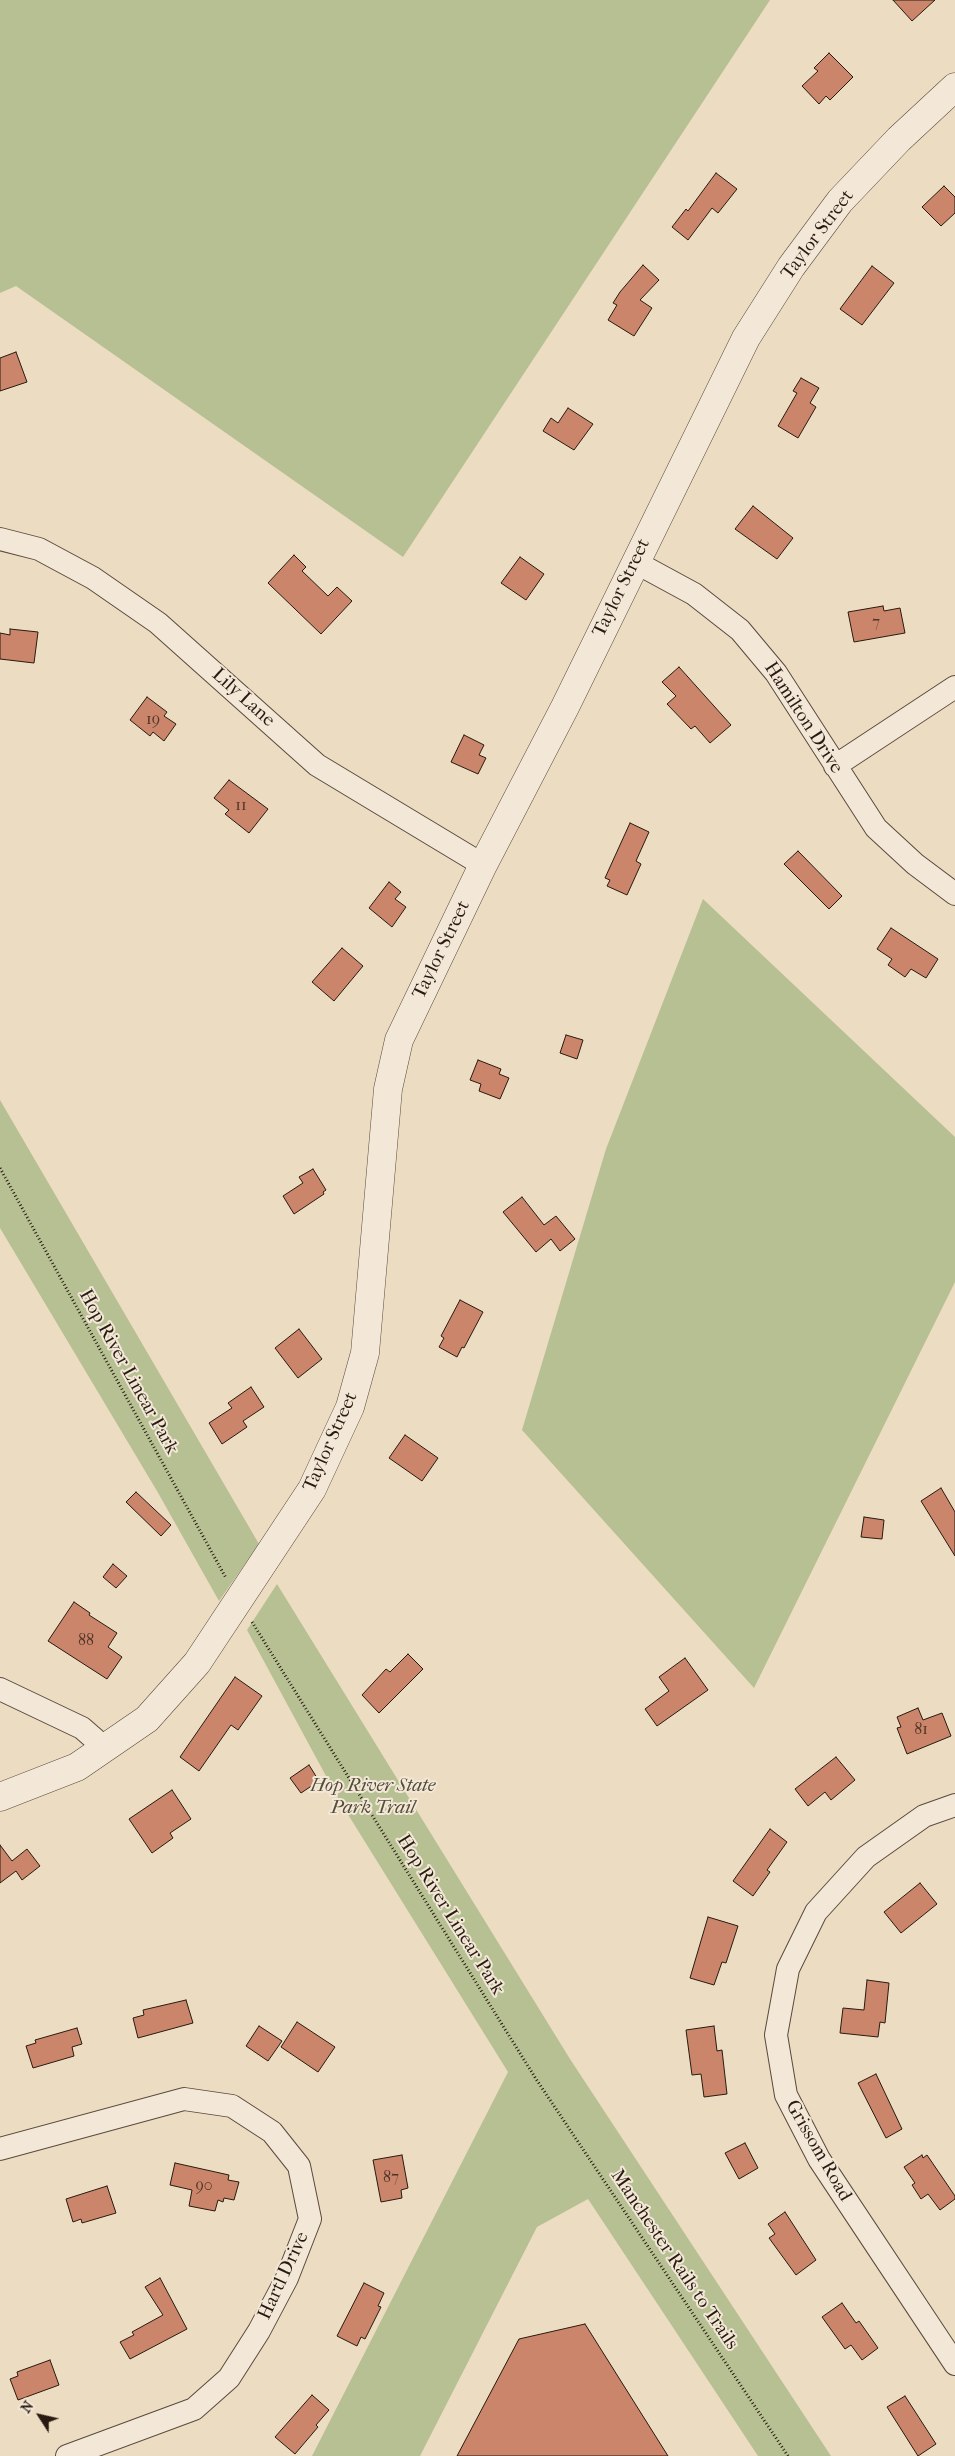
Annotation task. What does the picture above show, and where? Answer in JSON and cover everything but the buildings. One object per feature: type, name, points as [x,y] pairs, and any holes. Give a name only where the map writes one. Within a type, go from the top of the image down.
[{"type":"street","name":"Taylor Street","points":[[0,1797],[77,1767],[106,1749],[147,1719],[197,1663],[312,1489],[350,1407],[365,1353],[388,1089],[399,1040],[483,865],[565,707],[746,338],[791,267],[840,201],[899,139],[955,87]]},
{"type":"street","name":"Lily Lane","points":[[0,539],[39,549],[93,578],[158,623],[317,765],[483,865]]},
{"type":"street","name":"Hamilton Drive","points":[[635,562],[694,594],[740,630],[776,673],[876,828],[915,864],[955,894]]},
{"type":"street","points":[[835,766],[955,687]]},
{"type":"street","points":[[0,1689],[82,1728],[106,1749]]},
{"type":"street","name":"Grissom Road","points":[[955,1805],[924,1816],[866,1857],[816,1912],[788,1969],[776,2035],[786,2095],[820,2159],[955,2364]]},
{"type":"street","name":"Hartl Drive","points":[[0,2149],[184,2099],[232,2106],[272,2132],[299,2166],[310,2219],[287,2278],[259,2331],[229,2378],[194,2409],[67,2456]]},
{"type":"path","name":"Hop River Linear Park","points":[[0,1168],[228,1581]]},
{"type":"path","name":"Hop River Linear Park","points":[[251,1621],[536,2080]]},
{"type":"path","name":"Manchester Rails to Trails","points":[[536,2080],[788,2456]]},
{"type":"green space","points":[[0,0],[770,0],[403,557],[16,286],[0,293]]},
{"type":"green space","points":[[703,899],[955,1137],[955,1282],[754,1688],[522,1430],[606,1149]]},
{"type":"green space","points":[[0,1100],[259,1544],[219,1601],[157,1491],[0,1228]]},
{"type":"green space","name":"Hop River State Park Trail","points":[[277,1584],[570,2059],[831,2456],[758,2456],[588,2199],[537,2227],[420,2456],[312,2456],[508,2072],[339,1800],[247,1630]]}]
